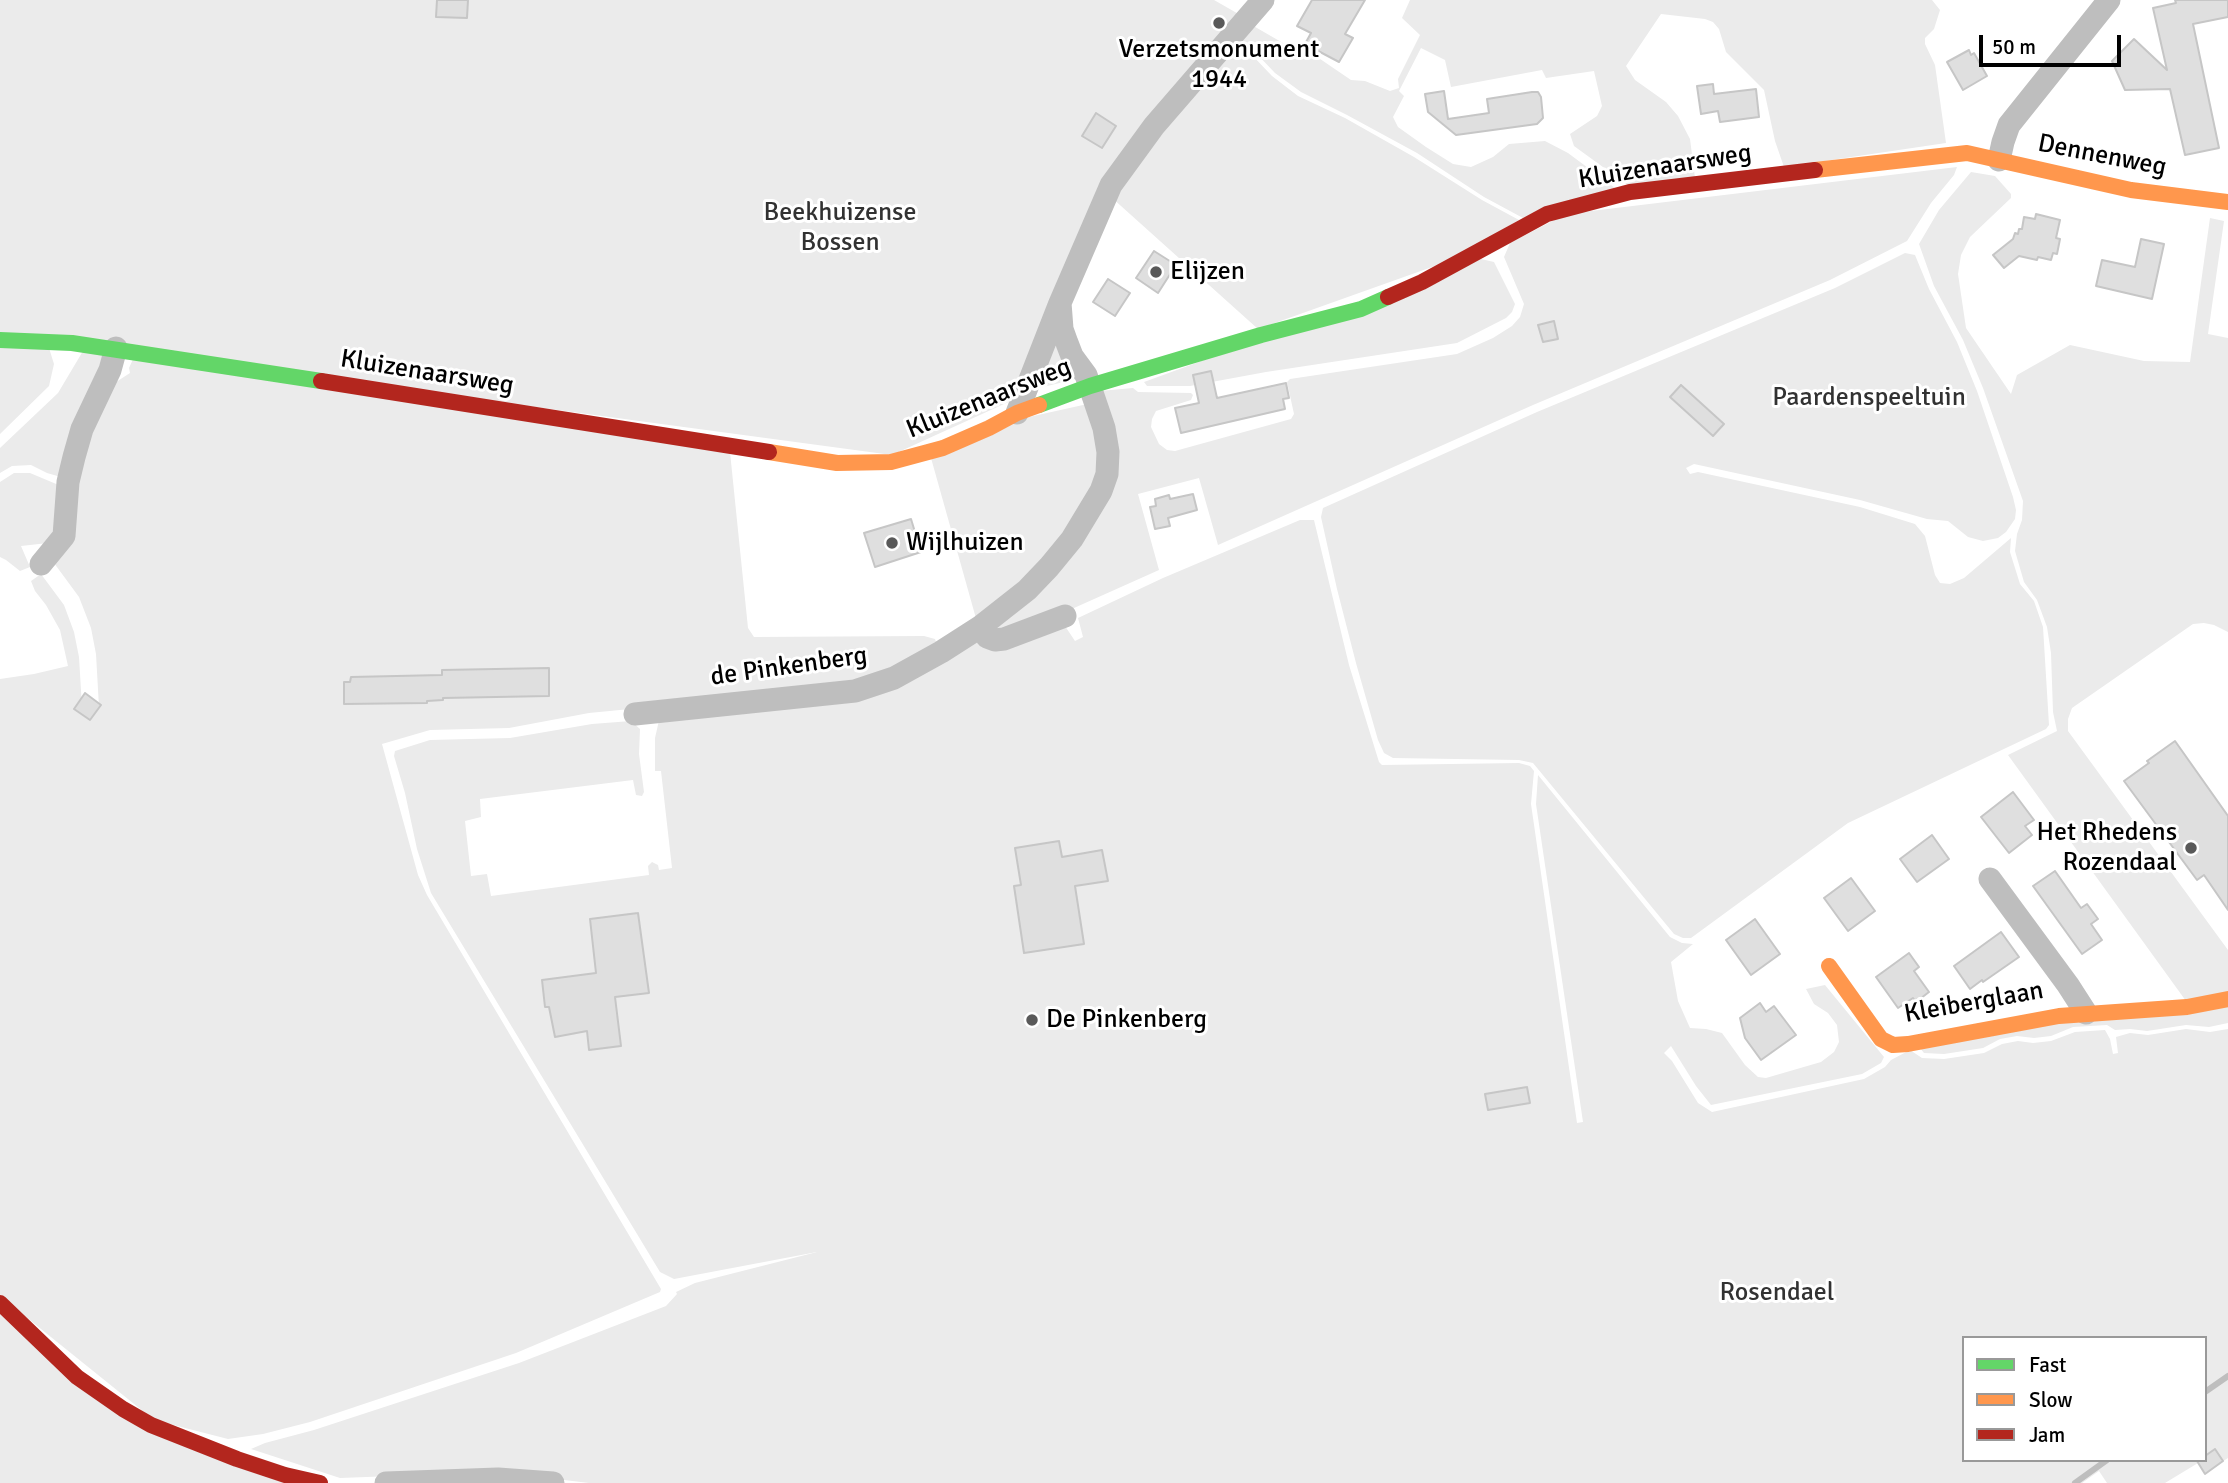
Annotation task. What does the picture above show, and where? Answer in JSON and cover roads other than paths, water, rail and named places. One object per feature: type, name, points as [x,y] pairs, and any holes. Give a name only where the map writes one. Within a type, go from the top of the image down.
[{"type":"street","points":[[1017,413],[1060,303],[1111,186],[1154,126],[1263,0]]},
{"type":"street","points":[[1999,160],[2009,125],[2109,0]]},
{"type":"street","name":"Kluizenaarsweg","points":[[0,340],[116,348],[836,463],[878,463],[909,458],[954,443],[1017,413],[1090,386],[1249,338],[1361,309],[1404,290],[1547,214],[1564,208],[1630,192],[1954,152],[1968,153]]},
{"type":"street","name":"Dennenweg","points":[[1968,153],[2131,190],[2228,202]]},
{"type":"street","name":"de Pinkenberg","points":[[635,714],[856,691],[894,678],[941,652],[1027,590],[1072,539],[1101,491],[1107,474],[1108,452],[1104,428],[1086,375],[1072,356],[1062,329],[1060,303]]},
{"type":"street","points":[[41,564],[64,536],[68,482],[74,457],[82,429],[110,370],[116,348]]},
{"type":"street","points":[[979,627],[987,638],[1004,639],[1065,616]]},
{"type":"street","name":"Kleiberglaan","points":[[1990,879],[2086,1013]]},
{"type":"street","name":"Kleiberglaan","points":[[1829,966],[1881,1039],[1893,1045],[2059,1016],[2187,1007],[2228,999]]},
{"type":"street","points":[[0,1303],[77,1377],[132,1415],[237,1459],[320,1483]]},
{"type":"street","points":[[386,1483],[498,1479],[553,1483]]},
{"type":"waterway","points":[[2207,1391],[2228,1376]]},
{"type":"waterway","points":[[2075,1483],[2104,1462]]},
{"type":"place","name":"Verzetsmonument 1944","points":[[1219,23]]},
{"type":"place","name":"Elijzen","points":[[1156,272]]},
{"type":"place","name":"Wijlhuizen","points":[[892,543]]},
{"type":"place","name":"Het Rhedens Rozendaal","points":[[2191,848]]},
{"type":"place","name":"De Pinkenberg","points":[[1032,1020]]},
{"type":"park label","name":"Beekhuizense Bossen","points":[[840,228]]},
{"type":"park label","name":"Paardenspeeltuin","points":[[1869,398]]},
{"type":"park label","name":"Rosendael","points":[[1777,1293]]}]
